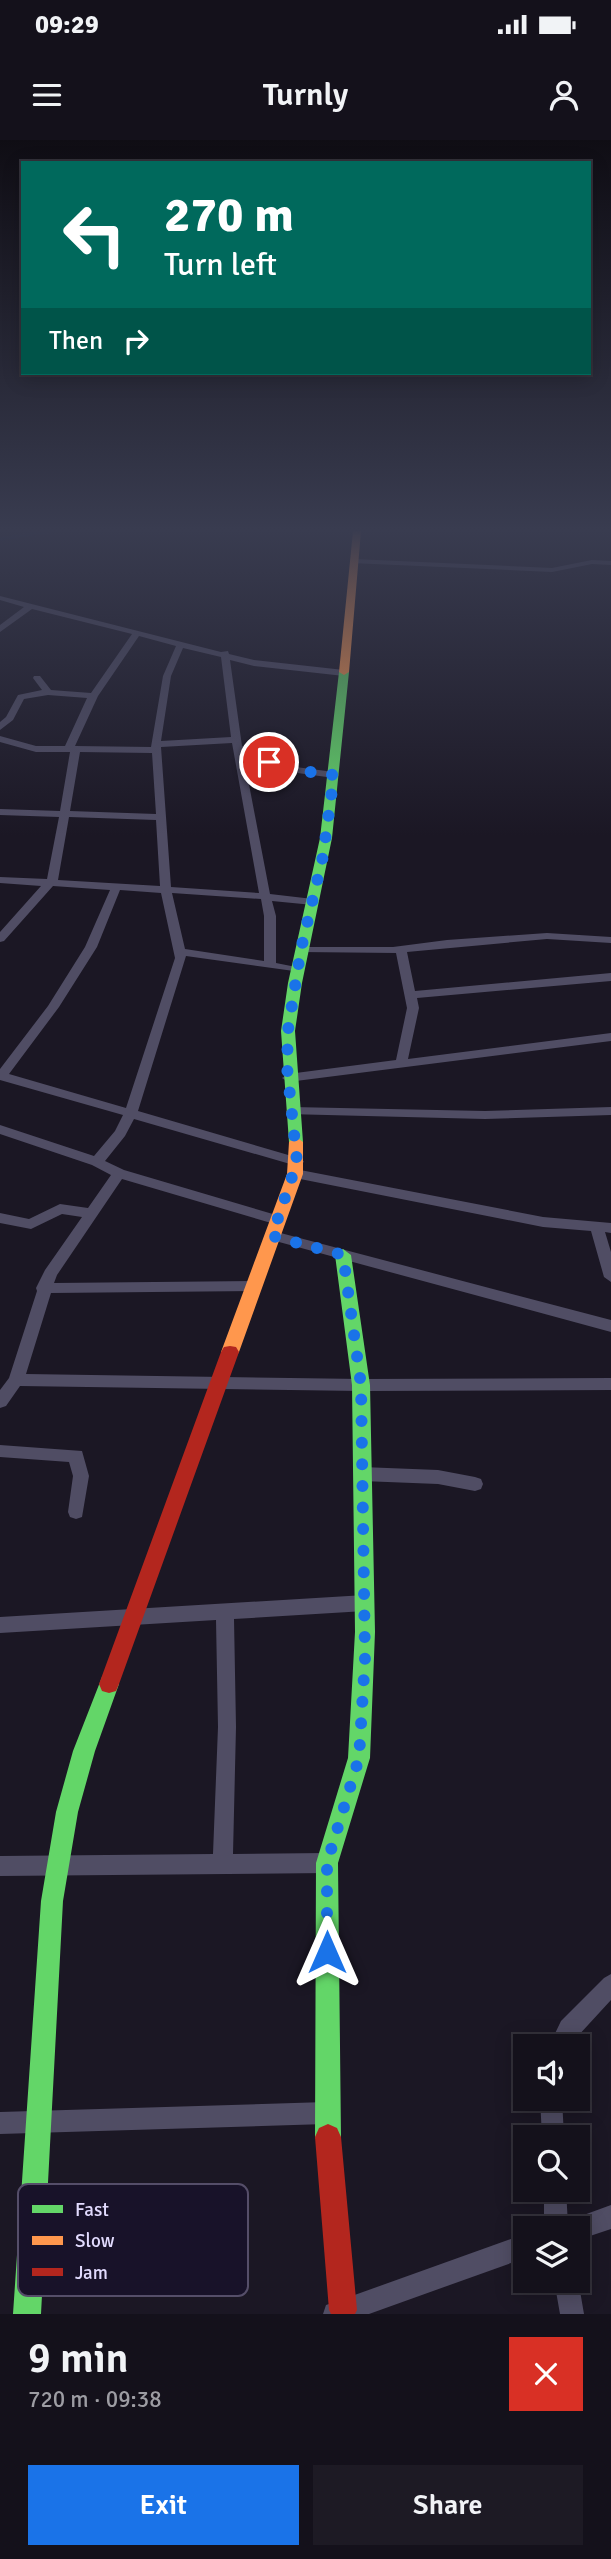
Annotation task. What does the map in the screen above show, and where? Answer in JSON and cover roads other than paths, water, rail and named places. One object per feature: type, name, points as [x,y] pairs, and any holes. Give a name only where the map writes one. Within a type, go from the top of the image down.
[{"type":"street","points":[[34,2184],[57,1866],[74,1781],[296,1168],[288,1078],[288,1030],[301,949],[325,846],[348,632]]},
{"type":"street","points":[[0,939],[50,883],[56,870],[66,816],[72,750],[93,696],[137,633],[266,665],[344,673]]},
{"type":"street","points":[[97,1162],[120,1133],[131,1113],[181,952],[166,890],[157,747],[167,676],[181,643]]},
{"type":"street","points":[[225,653],[257,861],[270,916],[270,965]]},
{"type":"street","points":[[37,678],[48,692]]},
{"type":"street","points":[[0,727],[10,718],[21,697],[48,692],[93,696]]},
{"type":"street","points":[[0,739],[36,749],[72,750],[237,743],[286,769],[334,775]]},
{"type":"street","points":[[0,812],[160,817]]},
{"type":"street","points":[[0,880],[313,902]]},
{"type":"street","points":[[116,887],[91,947],[53,1007],[1,1075],[131,1113],[296,1168],[543,1222],[604,1228],[611,1277]]},
{"type":"street","points":[[301,949],[401,950],[515,937],[606,939],[611,954]]},
{"type":"street","points":[[401,950],[412,995],[412,1018],[401,1064]]},
{"type":"street","points":[[181,952],[297,970]]},
{"type":"street","points":[[412,995],[611,977]]},
{"type":"street","points":[[288,1078],[611,1037]]},
{"type":"street","points":[[292,1111],[485,1115],[611,1111]]},
{"type":"street","points":[[0,1129],[97,1162],[119,1173],[343,1255],[611,1326]]},
{"type":"street","points":[[0,1402],[16,1380],[43,1288],[89,1213],[119,1173]]},
{"type":"street","points":[[0,1218],[31,1224],[60,1209],[89,1213]]},
{"type":"street","points":[[343,1255],[361,1385],[365,1603],[359,1758],[327,1863],[327,2113],[339,2312],[513,2250]]},
{"type":"street","points":[[43,1288],[255,1286]]},
{"type":"street","points":[[16,1380],[361,1385],[611,1384]]},
{"type":"street","points":[[0,1451],[76,1456],[81,1476],[76,1512]]},
{"type":"street","points":[[362,1474],[438,1477],[475,1484]]},
{"type":"street","points":[[0,1625],[365,1603]]},
{"type":"street","points":[[223,1861],[227,1727],[225,1611]]},
{"type":"street","points":[[0,1866],[223,1861],[327,1863]]},
{"type":"street","points":[[566,2034],[611,1985]]},
{"type":"street","points":[[0,2123],[327,2113]]},
{"type":"street","points":[[590,2224],[611,2217]]},
{"type":"street","points":[[568,2293],[572,2314]]},
{"type":"street","points":[[27,2314],[28,2296]]}]
